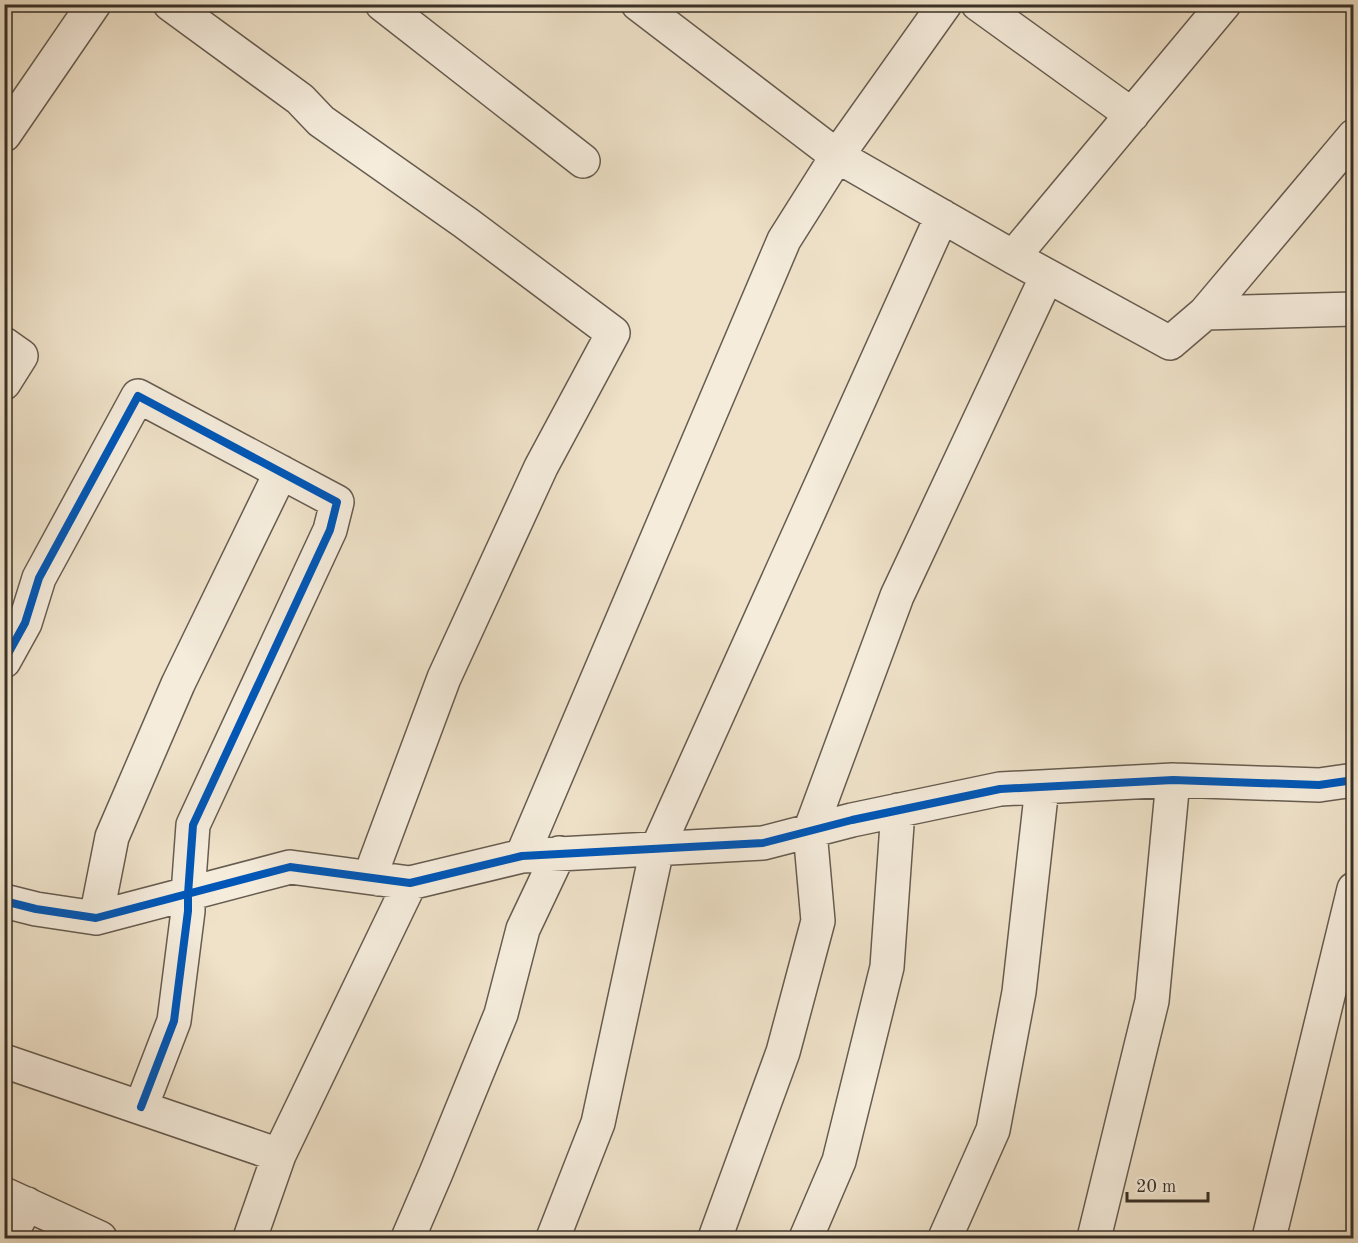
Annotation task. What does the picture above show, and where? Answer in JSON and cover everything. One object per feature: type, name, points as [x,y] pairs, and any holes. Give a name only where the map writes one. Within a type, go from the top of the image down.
[{"type":"street","points":[[4,135],[94,4]]},
{"type":"street","points":[[170,4],[300,99],[321,121],[466,222],[613,333],[541,467],[444,678],[375,863],[378,879]]},
{"type":"street","points":[[382,4],[583,161]]},
{"type":"street","points":[[522,856],[784,240],[837,156],[945,4]]},
{"type":"street","points":[[978,4],[1132,115]]},
{"type":"street","points":[[1013,257],[1224,4]]},
{"type":"street","points":[[652,9],[837,156],[1013,257],[1170,343],[1205,313],[1353,136]]},
{"type":"street","points":[[553,1239],[598,1123],[657,849],[942,216]]},
{"type":"street","points":[[715,1239],[783,1052],[818,921],[810,831],[897,596],[1047,276]]},
{"type":"street","points":[[1205,313],[1353,309]]},
{"type":"street","points":[[4,344],[21,356],[4,383]]},
{"type":"street","points":[[4,661],[25,622],[39,578],[138,396],[337,502],[330,530],[193,825],[188,911],[174,1021],[141,1107]]},
{"type":"street","points":[[96,918],[112,837],[178,684],[281,472]]},
{"type":"street","points":[[4,901],[36,909],[96,918],[290,867],[410,883],[522,856],[764,843],[852,820],[1000,789],[1173,780],[1319,785],[1353,780]]},
{"type":"street","points":[[1094,1239],[1152,1001],[1173,780]]},
{"type":"street","points":[[945,1239],[993,1130],[1019,992],[1042,787]]},
{"type":"street","points":[[806,1239],[839,1161],[888,967],[898,810]]},
{"type":"street","points":[[408,1239],[501,1014],[523,929],[559,854]]},
{"type":"street","points":[[250,1239],[279,1155],[410,883]]},
{"type":"street","points":[[1269,1239],[1353,889]]},
{"type":"street","points":[[4,1061],[279,1155]]},
{"type":"street","points":[[9,1239],[16,1199],[100,1239]]},
{"type":"cycle path","points":[[4,661],[25,623],[39,578],[138,396],[337,502],[330,530],[193,825],[188,911],[174,1021],[141,1107]]},
{"type":"cycle path","points":[[4,901],[36,909],[96,918],[290,867],[410,883],[522,856],[763,843],[852,820],[1000,789],[1173,780],[1319,785],[1354,780]]}]
